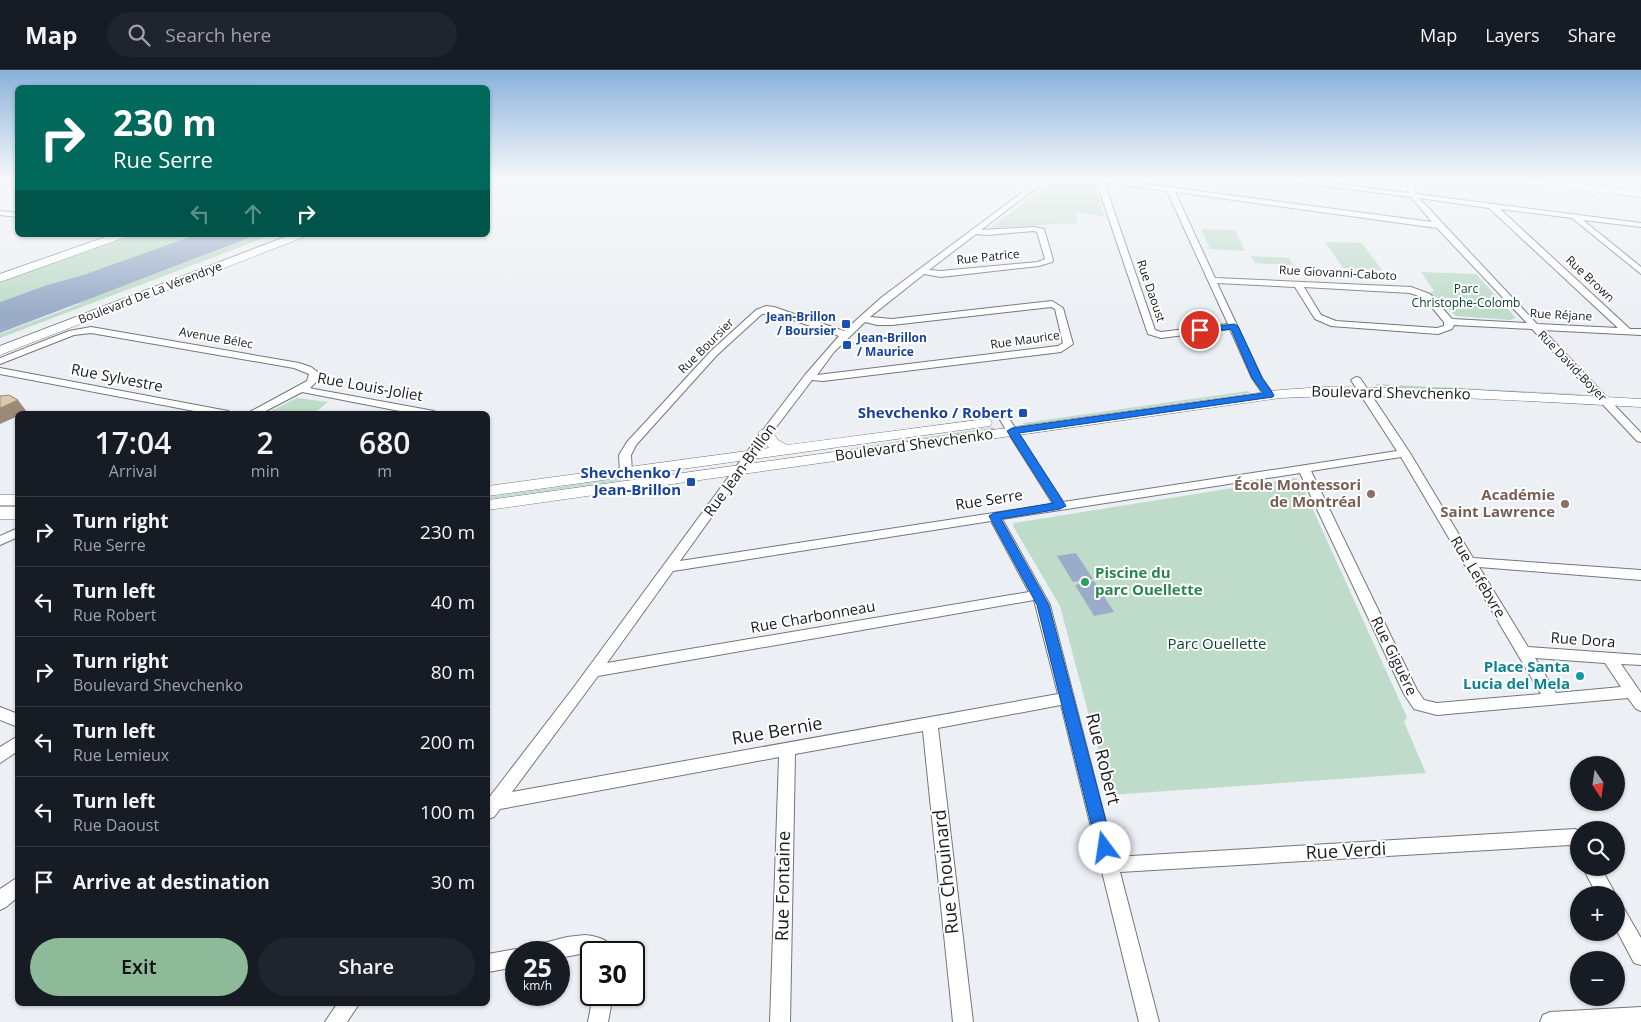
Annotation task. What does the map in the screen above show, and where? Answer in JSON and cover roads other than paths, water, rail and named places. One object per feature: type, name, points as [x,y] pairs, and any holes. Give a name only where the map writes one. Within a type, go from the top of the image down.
[{"type":"street","name":"Rue Jean-Brillon","points":[[491,807],[809,377],[862,318],[986,223]]},
{"type":"street","name":"Rue Daoust","points":[[1113,223],[1152,332],[1161,335],[1234,326]]},
{"type":"street","points":[[1186,223],[1265,390]]},
{"type":"street","points":[[1422,223],[1441,226]]},
{"type":"street","name":"Rue David-Boyer","points":[[1439,223],[1641,439]]},
{"type":"street","name":"Rue Brown","points":[[1511,223],[1627,331]]},
{"type":"street","points":[[1583,223],[1641,271]]},
{"type":"street","name":"Rue Patrice","points":[[921,272],[941,274],[1039,264],[1049,260],[1041,231],[1029,229],[988,233],[975,232]]},
{"type":"street","points":[[0,278],[116,237]]},
{"type":"street","name":"Boulevard De La Vérendrye","points":[[0,342],[275,237]]},
{"type":"street","name":"Boulevard De La Vérendrye","points":[[0,351],[295,237]]},
{"type":"street","name":"Rue Giovanni-Caboto","points":[[1212,280],[1415,290],[1427,296],[1449,322]]},
{"type":"street","name":"Rue Réjane","points":[[1298,284],[1318,317],[1334,324],[1438,331],[1450,327],[1449,322],[1641,332]]},
{"type":"street","name":"Rue Maurice","points":[[809,377],[823,378],[1061,349],[1068,344],[1059,308],[1052,304],[892,322],[878,322],[862,318]]},
{"type":"street","name":"Rue Boursier","points":[[626,473],[625,458],[629,447],[714,353],[759,312],[766,309],[774,310],[845,335]]},
{"type":"street","name":"Avenue Bélec","points":[[0,361],[72,333],[91,330],[301,366],[312,371],[315,377],[302,388]]},
{"type":"street","name":"Rue Sylvestre","points":[[0,371],[212,411]]},
{"type":"street","name":"Boulevard Shevchenko","points":[[490,505],[739,470],[1009,426],[1265,390],[1360,385],[1600,396],[1641,393]]},
{"type":"street","name":"Rue Lefebvre","points":[[1360,385],[1404,453],[1551,698]]},
{"type":"street","points":[[257,411],[302,388]]},
{"type":"street","name":"Rue Louis-Joliet","points":[[302,388],[312,392],[417,411]]},
{"type":"street","name":"Boulevard Shevchenko","points":[[1600,396],[1641,403]]},
{"type":"street","points":[[1009,426],[1060,506]]},
{"type":"street","name":"Boulevard Shevchenko","points":[[490,492],[786,451],[1009,426]]},
{"type":"street","points":[[766,433],[772,443],[786,451]]},
{"type":"street","name":"Rue Serre","points":[[669,567],[1404,453]]},
{"type":"street","name":"Rue Giguère","points":[[1304,468],[1411,694],[1419,705],[1437,709],[1632,692]]},
{"type":"street","points":[[0,500],[15,500]]},
{"type":"street","points":[[0,513],[15,513]]},
{"type":"street","name":"Rue Robert","points":[[994,516],[1043,605],[1149,1022]]},
{"type":"street","points":[[0,541],[15,534]]},
{"type":"street","points":[[1470,562],[1641,575]]},
{"type":"street","name":"Rue Charbonneau","points":[[593,671],[1038,595]]},
{"type":"street","name":"Rue Dora","points":[[1523,652],[1641,660]]},
{"type":"street","points":[[1609,658],[1641,705]]},
{"type":"street","name":"Rue Bernie","points":[[491,807],[787,749],[1067,698]]},
{"type":"street","points":[[0,713],[15,720]]},
{"type":"street","name":"Rue Chouinard","points":[[930,723],[963,1022]]},
{"type":"street","points":[[0,756],[15,744]]},
{"type":"street","name":"Rue Fontaine","points":[[780,1022],[787,749]]},
{"type":"street","name":"Rue Verdi","points":[[1109,865],[1570,837]]},
{"type":"street","points":[[0,901],[15,888]]},
{"type":"street","points":[[1625,927],[1641,956]]},
{"type":"street","points":[[490,963],[505,960]]},
{"type":"street","points":[[335,1022],[347,1006]]},
{"type":"street","points":[[598,1022],[601,1006]]},
{"type":"street","points":[[1550,1022],[1641,1017]]},
{"type":"water","points":[[189,237],[252,237],[0,333],[0,302],[47,285],[83,275]]},
{"type":"water","points":[[1076,553],[1093,579],[1073,582],[1057,556]]},
{"type":"water","points":[[1094,581],[1114,612],[1094,616],[1075,585]]},
{"type":"place","name":"Jean-Brillon / Boursier","points":[[846,324]]},
{"type":"place","name":"Jean-Brillon / Maurice","points":[[847,345]]},
{"type":"place","name":"Shevchenko / Robert","points":[[1023,413]]},
{"type":"place","name":"Shevchenko / Jean-Brillon","points":[[691,482]]},
{"type":"place","name":"École Montessori de Montréal","points":[[1371,494]]},
{"type":"place","name":"Académie Saint Lawrence","points":[[1565,504]]},
{"type":"place","name":"Piscine du parc Ouellette","points":[[1085,582]]},
{"type":"place","name":"Place Santa Lucia del Mela","points":[[1580,676]]},
{"type":"park label","name":"Parc Christophe-Colomb","points":[[1466,296]]},
{"type":"park label","name":"Parc Ouellette","points":[[1217,644]]}]
